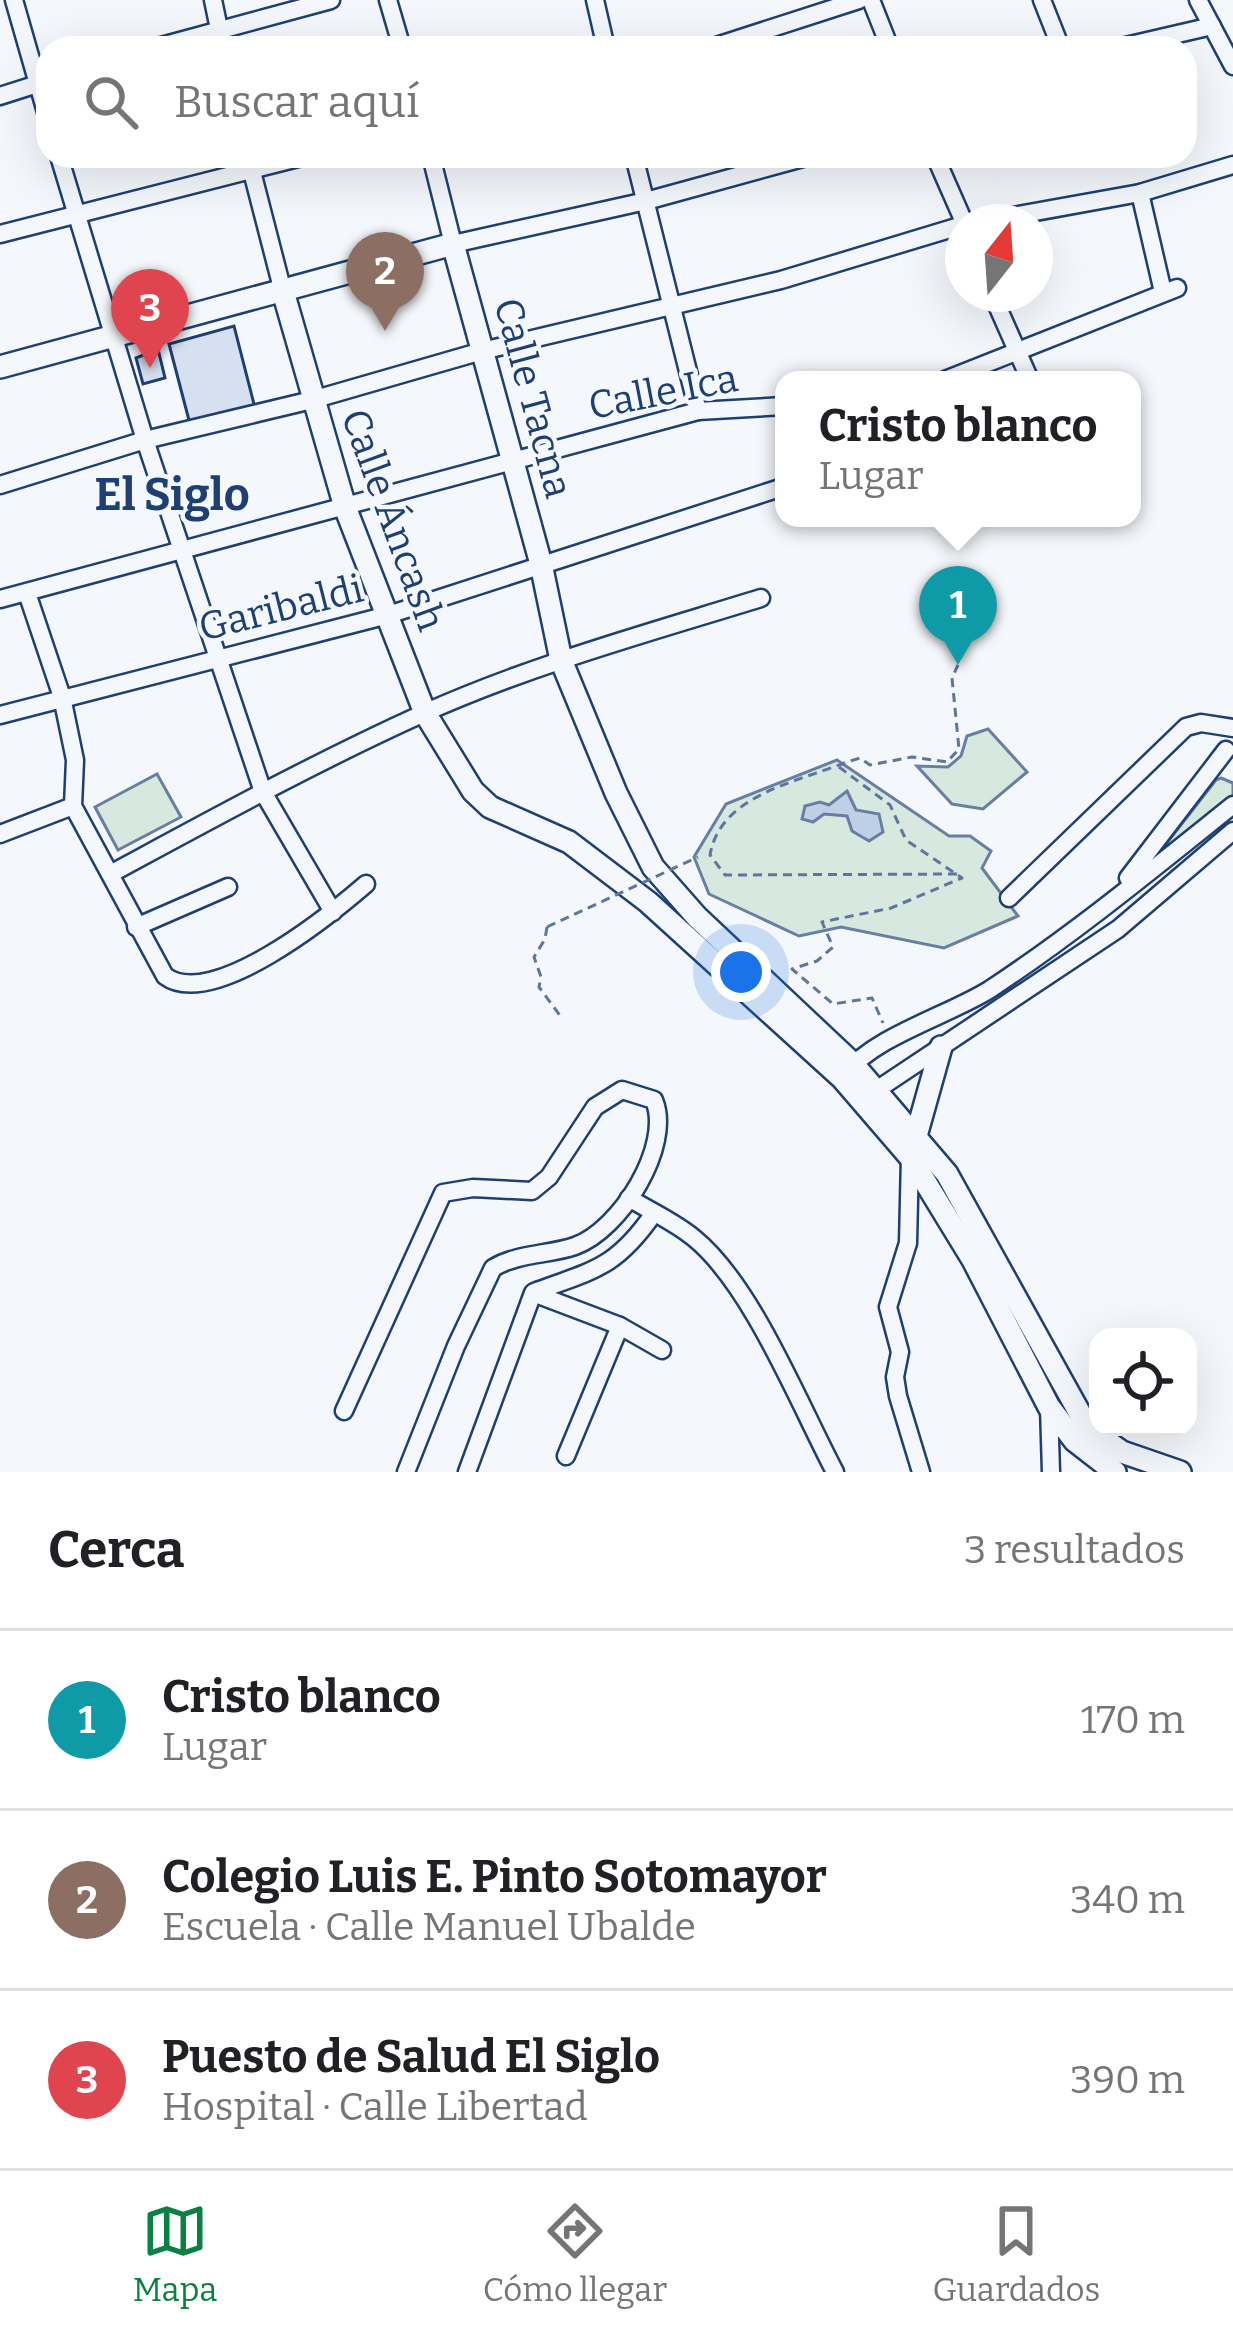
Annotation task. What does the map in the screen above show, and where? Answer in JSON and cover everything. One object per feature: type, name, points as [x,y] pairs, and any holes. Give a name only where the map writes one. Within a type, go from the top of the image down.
[{"type":"main road","points":[[0,367],[454,244]]},
{"type":"main road","name":"Calle Tacna","points":[[454,244],[541,563],[561,660],[616,793],[653,867],[848,1071]]},
{"type":"main road","name":"Calle Áncash","points":[[282,289],[344,507],[425,712],[473,791],[490,807],[568,842],[648,902],[848,1071]]},
{"type":"main road","points":[[941,1046],[913,1147],[1049,1407],[1075,1441],[1115,1472]]},
{"type":"main road","points":[[848,1071],[913,1147],[947,1174],[1088,1428],[1122,1452],[1180,1472]]},
{"type":"street","points":[[14,0],[36,62]]},
{"type":"street","points":[[213,0],[221,36]]},
{"type":"street","points":[[193,36],[331,0]]},
{"type":"street","points":[[388,0],[398,36]]},
{"type":"street","points":[[595,0],[603,36]]},
{"type":"street","points":[[747,36],[859,0]]},
{"type":"street","points":[[871,0],[885,36]]},
{"type":"street","points":[[1042,0],[1056,36]]},
{"type":"street","points":[[1198,0],[1233,66]]},
{"type":"street","points":[[1169,36],[1212,26]]},
{"type":"street","points":[[0,96],[36,84]]},
{"type":"street","points":[[1053,209],[1140,194],[1233,165]]},
{"type":"street","points":[[62,168],[145,440],[263,792],[333,912]]},
{"type":"street","points":[[0,234],[233,168]]},
{"type":"street","name":"Calle Áncash","points":[[250,168],[282,289]]},
{"type":"street","name":"Calle Tacna","points":[[434,168],[454,244]]},
{"type":"street","points":[[637,168],[698,412]]},
{"type":"street","points":[[454,244],[646,201],[766,168]]},
{"type":"street","points":[[940,168],[955,204]]},
{"type":"street","points":[[967,371],[1170,290],[1140,194]]},
{"type":"street","points":[[0,485],[145,440],[312,400],[482,351],[781,280],[945,230]]},
{"type":"street","points":[[999,312],[1025,371]]},
{"type":"street","name":"Calle Ica","points":[[0,598],[698,412],[775,407]]},
{"type":"street","name":"Garibaldi","points":[[0,715],[388,615],[775,490]]},
{"type":"street","points":[[27,593],[62,697],[75,760],[73,806],[165,976],[183,984],[231,974],[283,949],[366,884]]},
{"type":"street","points":[[112,873],[425,712],[561,660],[761,598]]},
{"type":"street","points":[[1009,898],[1186,727],[1201,723],[1233,728],[1230,757],[1098,913]]},
{"type":"street","points":[[0,833],[73,806]]},
{"type":"street","points":[[848,1071],[891,1041],[986,992],[1098,913],[1233,806]]},
{"type":"street","points":[[868,1096],[1118,929],[1233,831]]},
{"type":"street","points":[[136,927],[227,887]]},
{"type":"street","points":[[986,992],[999,1011]]},
{"type":"street","points":[[344,1411],[443,1193],[473,1188],[532,1191],[549,1177],[595,1107],[622,1090],[654,1100],[660,1115],[653,1158],[629,1198],[575,1246],[494,1268],[456,1346],[406,1472]]},
{"type":"street","points":[[913,1147],[908,1244],[888,1307],[900,1352],[895,1377],[898,1396],[921,1472]]},
{"type":"street","points":[[629,1198],[693,1238],[721,1266],[835,1472]]},
{"type":"street","points":[[533,1292],[611,1264],[632,1245],[654,1213]]},
{"type":"street","points":[[533,1292],[620,1326],[662,1350]]},
{"type":"street","points":[[467,1472],[533,1292]]},
{"type":"street","points":[[566,1456],[620,1326]]},
{"type":"street","points":[[1049,1407],[1051,1472]]},
{"type":"path","points":[[957,874],[725,875],[710,855],[713,836],[734,808],[837,766],[860,758],[870,765],[911,757],[946,762],[959,749],[952,678],[958,665]]},
{"type":"path","points":[[837,766],[890,805],[906,840],[962,878],[891,908],[822,922],[833,946],[818,961],[792,969],[832,1004],[872,998],[891,1041]]},
{"type":"path","points":[[561,1017],[538,987],[541,977],[533,957],[548,927],[710,855]]},
{"type":"shaded area","points":[[988,729],[1027,772],[983,809],[952,804],[917,766],[948,767],[961,756],[967,736]]},
{"type":"shaded area","points":[[837,760],[949,836],[970,836],[991,851],[982,868],[1018,916],[944,948],[841,927],[799,936],[709,894],[694,857],[726,804]]},
{"type":"shaded area","points":[[157,774],[181,817],[118,850],[95,807]]},
{"type":"shaded area","points":[[1216,780],[1233,783],[1233,796],[1159,853]]},
{"type":"water","points":[[847,791],[856,810],[879,814],[883,832],[869,841],[852,831],[847,816],[824,814],[813,822],[802,819],[805,806],[829,805]]},
{"type":"building","points":[[234,326],[256,412],[191,428],[169,344]]},
{"type":"building","points":[[158,349],[165,378],[143,384],[136,358]]},
{"type":"place","name":"Colegio Luis E. Pinto Sotomayor","points":[[385,331]]},
{"type":"place","name":"Puesto de Salud El Siglo","points":[[150,368]]},
{"type":"place","name":"Cristo blanco","points":[[958,665]]},
{"type":"district","name":"El Siglo","points":[[172,495]]}]
